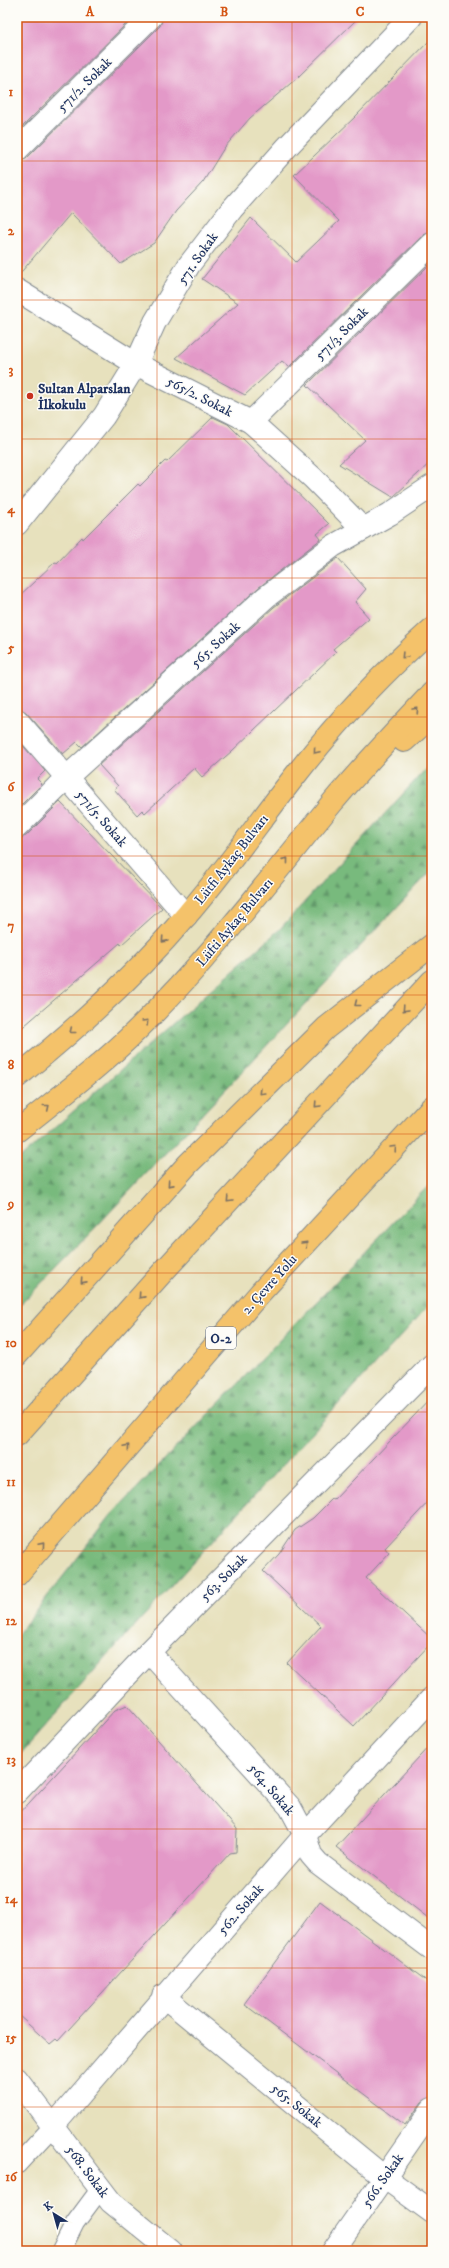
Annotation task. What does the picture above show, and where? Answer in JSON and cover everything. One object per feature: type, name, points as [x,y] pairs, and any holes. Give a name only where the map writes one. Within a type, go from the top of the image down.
[{"type":"main road","name":"Lütfi Aykaç Bulvarı","points":[[17,1076],[88,1018],[135,972],[186,916],[298,772],[335,728],[428,631]]},
{"type":"main road","name":"Lüfti Aykaç Bulvarı","points":[[17,1131],[93,1070],[137,1030],[174,993],[232,927],[333,802],[432,693]]},
{"type":"main road","points":[[333,802],[432,716]]},
{"type":"main road","points":[[17,1355],[188,1164],[326,1028],[432,945]]},
{"type":"main road","points":[[17,1435],[172,1262],[432,981]]},
{"type":"main road","name":"2. Çevre Yolu","points":[[17,1575],[260,1293],[432,1107]]},
{"type":"street","name":"571/2. Sokak","points":[[17,150],[151,17]]},
{"type":"street","name":"571. Sokak","points":[[17,524],[104,416],[136,364],[155,322],[189,265],[232,209],[287,147],[411,17]]},
{"type":"street","name":"571/3. Sokak","points":[[251,422],[432,244]]},
{"type":"street","name":"565/2. Sokak","points":[[17,290],[136,364],[251,422],[312,478],[363,529]]},
{"type":"street","name":"565. Sokak","points":[[17,827],[67,777],[266,597],[333,546],[390,514],[432,486]]},
{"type":"street","name":"571/5. Sokak","points":[[17,720],[186,916]]},
{"type":"street","name":"563. Sokak","points":[[17,1792],[149,1652],[432,1365]]},
{"type":"street","name":"564. Sokak","points":[[149,1652],[290,1806],[305,1835],[310,1855],[318,1863],[432,1949]]},
{"type":"street","name":"562. Sokak","points":[[54,2125],[163,1996],[305,1835],[432,1698]]},
{"type":"street","name":"565. Sokak","points":[[163,1996],[384,2177],[432,2212]]},
{"type":"street","name":"568. Sokak","points":[[17,2079],[54,2125],[111,2202],[171,2251]]},
{"type":"street","name":"566. Sokak","points":[[333,2251],[432,2109]]},
{"type":"lane","points":[[17,2165],[54,2125]]},
{"type":"lane","points":[[61,2251],[75,2223],[101,2188]]},
{"type":"green space","points":[[432,762],[432,870],[94,1229],[17,1308],[17,1161],[279,930]]},
{"type":"green space","points":[[432,1182],[432,1302],[108,1655],[17,1758],[17,1635],[112,1514]]},
{"type":"building","points":[[17,17],[133,17],[17,132]]},
{"type":"building","points":[[163,17],[359,17],[297,78],[250,118],[224,148],[203,182],[176,211],[154,243],[121,264],[71,213],[17,277],[17,162],[26,159],[160,26]]},
{"type":"building","points":[[432,38],[432,232],[423,235],[289,367],[282,361],[245,395],[176,358],[238,303],[202,279],[251,218],[296,262],[339,221],[294,175],[355,117]]},
{"type":"building","points":[[432,262],[432,461],[393,497],[339,464],[365,440],[307,385]]},
{"type":"building","points":[[213,417],[228,424],[329,524],[317,534],[321,539],[258,588],[82,747],[77,742],[63,754],[26,712],[17,708],[17,598],[55,562],[57,563],[82,537],[83,539],[138,484],[140,486],[165,461],[167,462]]},
{"type":"building","points":[[338,558],[366,589],[355,602],[369,618],[333,649],[336,652],[232,751],[202,777],[194,768],[145,813],[142,810],[137,815],[114,789],[118,786],[99,765],[274,607]]},
{"type":"building","points":[[17,739],[45,771],[37,779],[42,784],[17,809]]},
{"type":"building","points":[[60,802],[162,908],[121,945],[120,943],[17,1032],[17,839],[26,836]]},
{"type":"building","points":[[432,1397],[432,1498],[385,1548],[389,1553],[366,1578],[432,1639],[432,1642],[354,1726],[287,1663],[321,1626],[263,1571],[279,1554],[295,1530],[313,1518],[332,1499],[334,1500]]},
{"type":"building","points":[[127,1705],[237,1829],[236,1852],[230,1853],[58,2041],[56,2039],[50,2044],[17,2014],[17,1816],[115,1710]]},
{"type":"building","points":[[432,1743],[432,1921],[336,1847]]},
{"type":"building","points":[[320,1901],[432,1985],[432,2097],[422,2102],[405,2125],[244,2004]]},
{"type":"place","name":"Sultan Alparslan İlkokulu","points":[[30,396]]}]
